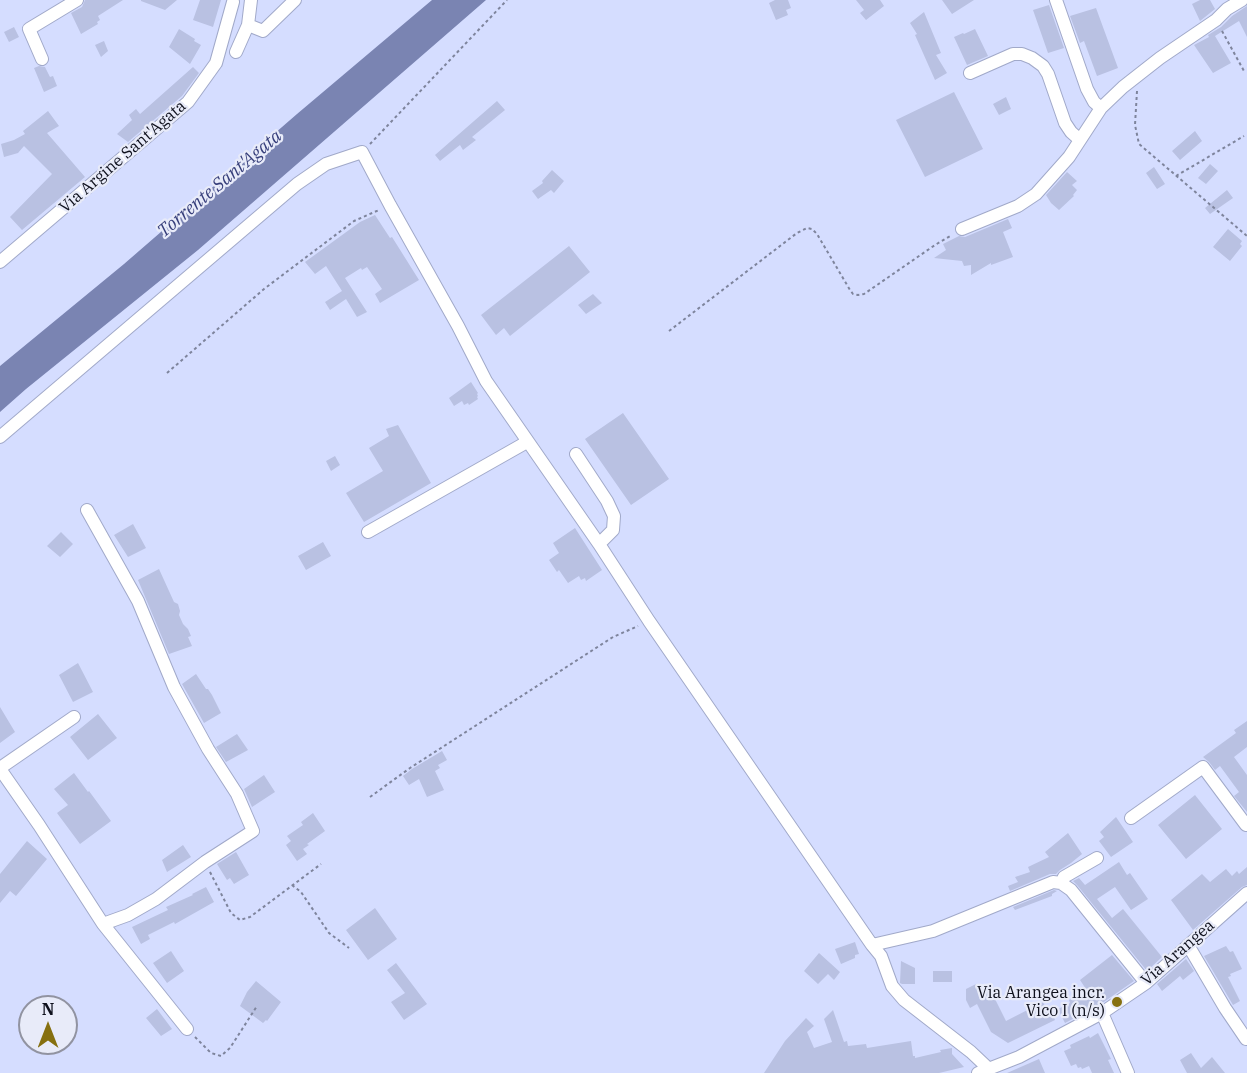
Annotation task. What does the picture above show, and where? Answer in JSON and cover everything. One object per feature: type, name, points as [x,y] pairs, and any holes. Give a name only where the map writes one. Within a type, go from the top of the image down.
[{"type":"street","points":[[42,59],[29,29],[77,0]]},
{"type":"street","points":[[236,52],[248,26],[251,0]]},
{"type":"street","points":[[248,26],[263,31],[295,0]]},
{"type":"street","points":[[1056,0],[1087,89],[1094,102],[1101,108]]},
{"type":"street","points":[[962,230],[1018,206],[1036,194],[1069,157],[1101,108],[1123,87],[1242,0]]},
{"type":"street","name":"Via Argine Sant'Agata","points":[[0,262],[188,102],[216,63],[233,2]]},
{"type":"street","points":[[970,73],[1013,54],[1022,54],[1032,58],[1043,66],[1048,74],[1065,123],[1080,140]]},
{"type":"street","points":[[0,437],[297,184],[326,164],[362,152],[486,381],[881,956],[892,986],[904,1000],[971,1052],[983,1071]]},
{"type":"street","points":[[368,532],[527,442]]},
{"type":"street","points":[[576,454],[607,501],[614,516],[613,530],[599,544]]},
{"type":"street","points":[[87,510],[138,601],[174,687],[208,749],[237,794],[253,831],[156,898],[128,915],[103,924]]},
{"type":"street","points":[[74,717],[0,769],[4,785],[103,924],[187,1029]]},
{"type":"street","points":[[1131,818],[1203,767],[1247,826]]},
{"type":"street","points":[[1061,883],[1064,877],[1097,858]]},
{"type":"street","points":[[872,945],[933,932],[1053,882],[1061,883],[1071,890],[1146,983]]},
{"type":"street","name":"Via Arangea","points":[[983,1071],[1010,1067],[1102,1013],[1146,983],[1247,893]]},
{"type":"street","points":[[1188,945],[1246,1039]]},
{"type":"street","points":[[1102,1013],[1128,1073]]},
{"type":"path","points":[[362,152],[507,0]]},
{"type":"path","points":[[1216,20],[1244,71]]},
{"type":"path","points":[[1137,75],[1135,125],[1139,144],[1247,236]]},
{"type":"path","points":[[1176,176],[1244,136]]},
{"type":"path","points":[[167,373],[264,289],[354,221],[390,205]]},
{"type":"path","points":[[669,331],[797,233],[807,228],[817,234],[850,290],[853,294],[858,295],[864,294],[935,245],[962,230]]},
{"type":"path","points":[[370,797],[410,768],[613,637],[649,621]]},
{"type":"path","points":[[205,862],[231,914],[240,920],[250,917],[321,864]]},
{"type":"path","points":[[292,885],[301,892],[329,933],[350,948]]},
{"type":"path","points":[[187,1029],[211,1053],[221,1056],[230,1048],[257,1005]]},
{"type":"water","name":"Torrente Sant'Agata","points":[[432,0],[486,0],[198,250],[0,412],[0,366],[124,264]]},
{"type":"building","points":[[85,0],[123,0],[98,16],[100,20],[98,24],[81,34],[71,13],[82,7]]},
{"type":"building","points":[[141,0],[177,0],[165,10]]},
{"type":"building","points":[[200,0],[221,0],[213,27],[193,20]]},
{"type":"building","points":[[775,0],[788,0],[791,8],[786,10],[788,15],[776,20],[769,3]]},
{"type":"building","points":[[856,0],[880,0],[884,6],[866,20],[860,13],[864,10]]},
{"type":"building","points":[[942,0],[974,0],[952,14]]},
{"type":"building","points":[[1200,0],[1210,0],[1215,9],[1200,21],[1192,4]]},
{"type":"building","points":[[1049,5],[1064,48],[1048,53],[1033,10]]},
{"type":"building","points":[[1247,6],[1247,37],[1239,21],[1215,36],[1231,63],[1213,73],[1194,45],[1209,37],[1208,35]]},
{"type":"building","points":[[1096,8],[1118,68],[1097,76],[1084,41],[1080,43],[1070,16]]},
{"type":"building","points":[[924,12],[941,53],[936,55],[947,73],[935,80],[915,35],[917,34],[910,23]]},
{"type":"building","points":[[14,27],[19,37],[9,42],[4,32]]},
{"type":"building","points":[[179,29],[201,45],[190,64],[169,47]]},
{"type":"building","points":[[975,29],[988,56],[967,65],[954,37]]},
{"type":"building","points":[[104,41],[108,51],[101,57],[95,45]]},
{"type":"building","points":[[45,67],[50,77],[53,76],[57,86],[44,92],[34,68]]},
{"type":"building","points":[[193,67],[199,73],[182,96],[128,142],[117,134],[132,120],[129,115],[136,109],[140,114]]},
{"type":"building","points":[[954,92],[983,149],[925,177],[896,120]]},
{"type":"building","points":[[1006,97],[1011,109],[999,115],[993,104]]},
{"type":"building","points":[[497,101],[505,110],[472,137],[476,140],[463,150],[460,145],[440,161],[435,155]]},
{"type":"building","points":[[48,111],[59,126],[47,133],[85,177],[22,230],[10,217],[52,174],[24,146],[18,153],[4,157],[1,144],[25,134],[23,131]]},
{"type":"building","points":[[1195,131],[1202,141],[1180,160],[1172,151]]},
{"type":"building","points":[[1210,164],[1218,171],[1206,184],[1198,178]]},
{"type":"building","points":[[1154,167],[1165,184],[1157,189],[1146,173]]},
{"type":"building","points":[[552,170],[564,181],[554,193],[551,190],[538,199],[532,191],[543,183],[542,181]]},
{"type":"building","points":[[1067,172],[1077,181],[1072,185],[1077,190],[1059,210],[1046,195]]},
{"type":"building","points":[[1227,190],[1233,198],[1210,214],[1205,208]]},
{"type":"building","points":[[375,215],[419,280],[380,303],[375,294],[382,289],[367,267],[362,270],[361,268],[345,278],[367,312],[357,317],[346,299],[330,310],[325,302],[342,291],[326,266],[315,274],[305,262],[360,222]]},
{"type":"building","points":[[1008,219],[1012,228],[1003,232],[1013,257],[991,265],[991,263],[971,275],[971,265],[964,266],[962,261],[934,258],[946,250],[943,244]]},
{"type":"building","points":[[1228,229],[1242,241],[1240,244],[1242,246],[1230,261],[1213,247]]},
{"type":"building","points":[[569,246],[590,272],[510,336],[504,328],[496,335],[481,315]]},
{"type":"building","points":[[593,294],[602,303],[586,314],[578,305]]},
{"type":"building","points":[[471,382],[478,393],[478,399],[469,405],[468,403],[464,405],[462,401],[454,406],[449,398]]},
{"type":"building","points":[[623,413],[669,479],[631,505],[585,439]]},
{"type":"building","points":[[398,425],[431,483],[364,522],[346,493],[383,471],[369,448],[389,436],[386,429]]},
{"type":"building","points":[[335,456],[340,465],[331,471],[326,461]]},
{"type":"building","points":[[133,524],[146,548],[128,557],[114,535]]},
{"type":"building","points":[[575,528],[602,570],[586,581],[585,578],[581,580],[579,576],[568,583],[549,560],[559,553],[553,543]]},
{"type":"building","points":[[61,532],[73,544],[60,557],[47,546]]},
{"type":"building","points":[[323,542],[331,556],[306,570],[298,556]]},
{"type":"building","points":[[159,569],[174,602],[178,604],[179,615],[191,636],[188,637],[192,646],[169,654],[138,580]]},
{"type":"building","points":[[78,663],[93,692],[73,702],[59,675]]},
{"type":"building","points":[[196,674],[212,695],[221,713],[204,723],[182,684]]},
{"type":"building","points":[[0,707],[15,732],[0,743]]},
{"type":"building","points":[[98,714],[117,738],[88,760],[70,737]]},
{"type":"building","points":[[1247,721],[1247,747],[1234,757],[1247,775],[1247,812],[1234,796],[1239,792],[1220,766],[1215,770],[1203,757],[1236,733],[1234,730]]},
{"type":"building","points":[[237,734],[248,750],[226,762],[216,747]]},
{"type":"building","points":[[442,751],[447,760],[438,765],[440,768],[435,771],[444,790],[427,797],[419,779],[409,785],[403,776]]},
{"type":"building","points":[[74,773],[111,821],[80,844],[57,813],[68,805],[54,789]]},
{"type":"building","points":[[264,775],[275,792],[252,807],[244,789]]},
{"type":"building","points":[[1195,795],[1222,829],[1186,859],[1158,825]]},
{"type":"building","points":[[313,813],[325,831],[307,844],[309,845],[303,849],[307,854],[297,861],[286,845],[291,841],[287,836],[303,825],[301,822]]},
{"type":"building","points":[[1116,817],[1133,842],[1111,857],[1099,841],[1104,837],[1100,832]]},
{"type":"building","points":[[1068,833],[1082,854],[1056,874],[1050,874],[1010,891],[1008,886],[1018,882],[1015,877],[1030,872],[1028,867],[1049,857],[1045,852]]},
{"type":"building","points":[[27,841],[47,859],[16,896],[10,891],[0,903],[0,874]]},
{"type":"building","points":[[183,845],[191,857],[167,872],[162,860]]},
{"type":"building","points":[[236,852],[249,875],[234,884],[230,878],[227,880],[217,864]]},
{"type":"building","points":[[1119,862],[1127,875],[1130,873],[1148,899],[1131,910],[1115,887],[1097,899],[1112,918],[1123,909],[1162,957],[1147,971],[1073,881],[1079,878],[1085,885]]},
{"type":"building","points":[[1247,867],[1247,885],[1193,930],[1171,900],[1202,874],[1210,882],[1226,869],[1232,876],[1237,871],[1239,874]]},
{"type":"building","points":[[206,887],[214,902],[175,924],[174,922],[148,935],[150,939],[141,944],[132,927],[168,910],[166,907]]},
{"type":"building","points":[[1054,890],[1057,891],[1052,896],[1015,910],[1013,907]]},
{"type":"building","points":[[375,908],[397,939],[368,960],[346,930]]},
{"type":"building","points":[[855,942],[859,954],[841,964],[835,949]]},
{"type":"building","points":[[1226,946],[1230,952],[1233,951],[1242,969],[1228,977],[1240,1001],[1233,1005],[1204,956]]},
{"type":"building","points":[[171,951],[184,971],[167,983],[153,963]]},
{"type":"building","points":[[819,953],[840,972],[834,980],[828,974],[818,984],[804,971]]},
{"type":"building","points":[[1112,955],[1134,981],[1098,1006],[1065,1023],[1058,1009],[1070,1003],[1069,1000],[1086,989],[1080,980]]},
{"type":"building","points":[[1186,959],[1194,971],[1183,980],[1180,976],[1162,991],[1157,984]]},
{"type":"building","points":[[901,961],[915,968],[915,984],[900,983]]},
{"type":"building","points":[[396,963],[427,1004],[404,1020],[391,1002],[405,993],[387,970]]},
{"type":"building","points":[[933,971],[952,971],[952,982],[933,982]]},
{"type":"building","points":[[256,981],[281,1002],[263,1023],[240,1006]]},
{"type":"building","points":[[976,984],[978,987],[986,984],[1006,1021],[1043,1002],[1048,1013],[1052,1011],[1055,1020],[1008,1043],[991,1032],[977,1004],[970,1008],[966,1000],[966,989]]},
{"type":"building","points":[[157,1009],[172,1029],[161,1036],[146,1018]]},
{"type":"building","points":[[833,1010],[844,1042],[847,1041],[848,1046],[866,1044],[867,1048],[911,1041],[915,1058],[952,1048],[952,1054],[964,1067],[939,1073],[764,1073],[785,1041],[806,1018],[814,1026],[807,1032],[814,1048],[832,1042],[824,1019]]},
{"type":"building","points":[[1098,1033],[1111,1059],[1108,1060],[1114,1073],[1092,1073],[1089,1066],[1082,1069],[1076,1064],[1071,1066],[1064,1051],[1071,1048],[1070,1045]]},
{"type":"building","points":[[1191,1053],[1201,1068],[1212,1057],[1225,1073],[1187,1073],[1180,1060]]},
{"type":"building","points":[[1039,1059],[1045,1073],[1007,1073]]},
{"type":"place","name":"Via Arangea incr. Vico I (n/s)","points":[[1117,1002]]}]
